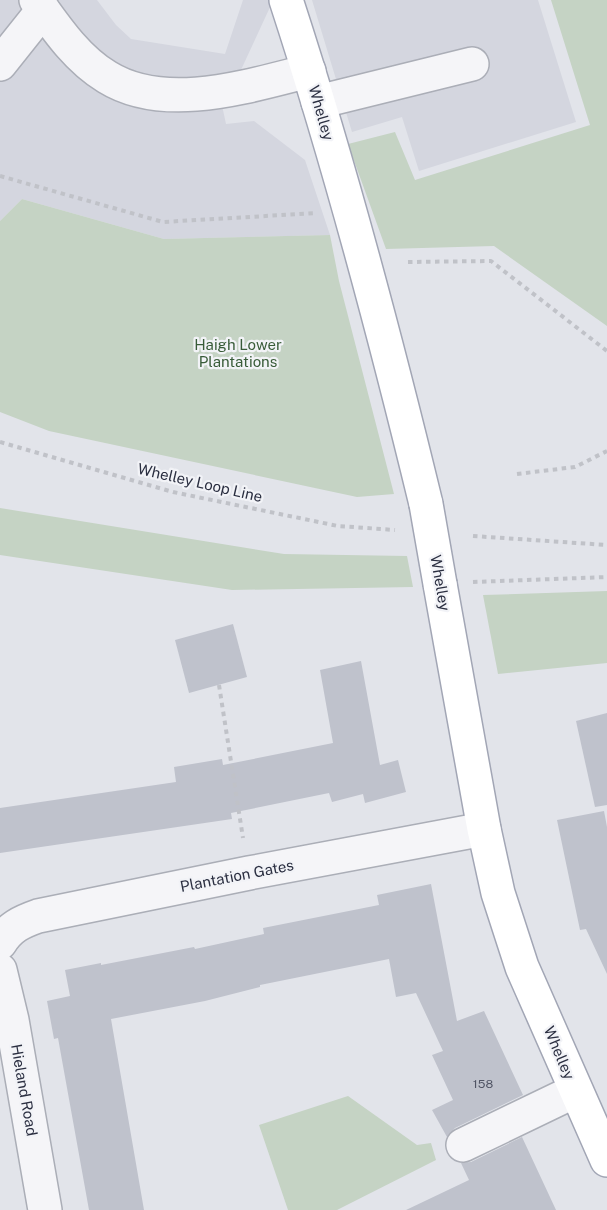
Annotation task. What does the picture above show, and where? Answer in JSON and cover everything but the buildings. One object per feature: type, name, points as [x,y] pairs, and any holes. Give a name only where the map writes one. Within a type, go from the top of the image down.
[{"type":"main road","name":"Whelley","points":[[286,0],[309,71],[349,212],[426,504],[484,829],[498,893],[522,967],[607,1160]]},
{"type":"street","points":[[0,64],[40,5],[79,54],[101,73],[129,87],[156,94],[181,95],[241,88],[309,71]]},
{"type":"street","points":[[318,102],[472,64]]},
{"type":"street","name":"Plantation Gates","points":[[2,935],[22,922],[38,916],[249,873],[484,829]]},
{"type":"street","name":"Hieland Road","points":[[0,970],[6,1024],[45,1210]]},
{"type":"street","points":[[463,1145],[575,1091]]},
{"type":"path","points":[[0,176],[163,222],[349,212]]},
{"type":"path","points":[[408,262],[491,261],[607,351]]},
{"type":"path","name":"Whelley Loop Line","points":[[0,442],[173,492],[338,526],[399,531]]},
{"type":"path","points":[[517,474],[575,467],[607,451]]},
{"type":"path","points":[[473,536],[607,545]]},
{"type":"path","points":[[482,582],[607,577]]},
{"type":"path","points":[[219,685],[249,873]]},
{"type":"shaded area","points":[[0,0],[97,0],[116,25],[131,39],[225,54],[243,0],[270,0],[271,5],[240,72],[217,82],[226,124],[254,121],[305,160],[330,235],[164,239],[22,199],[0,221]]},
{"type":"shaded area","points":[[312,0],[538,0],[576,122],[419,171],[402,117],[352,132]]},
{"type":"green space","points":[[551,0],[607,0],[607,326],[494,246],[386,249],[348,144],[395,132],[415,180],[590,125]]},
{"type":"green space","name":"Haigh Lower Plantations","points":[[22,199],[164,239],[330,235],[339,281],[394,494],[357,497],[49,431],[0,412],[0,221]]},
{"type":"green space","points":[[0,508],[284,554],[407,556],[413,587],[232,590],[0,555]]},
{"type":"green space","points":[[607,591],[607,663],[498,674],[483,595]]},
{"type":"green space","points":[[348,1096],[417,1145],[431,1143],[436,1160],[337,1210],[288,1210],[259,1125]]}]
